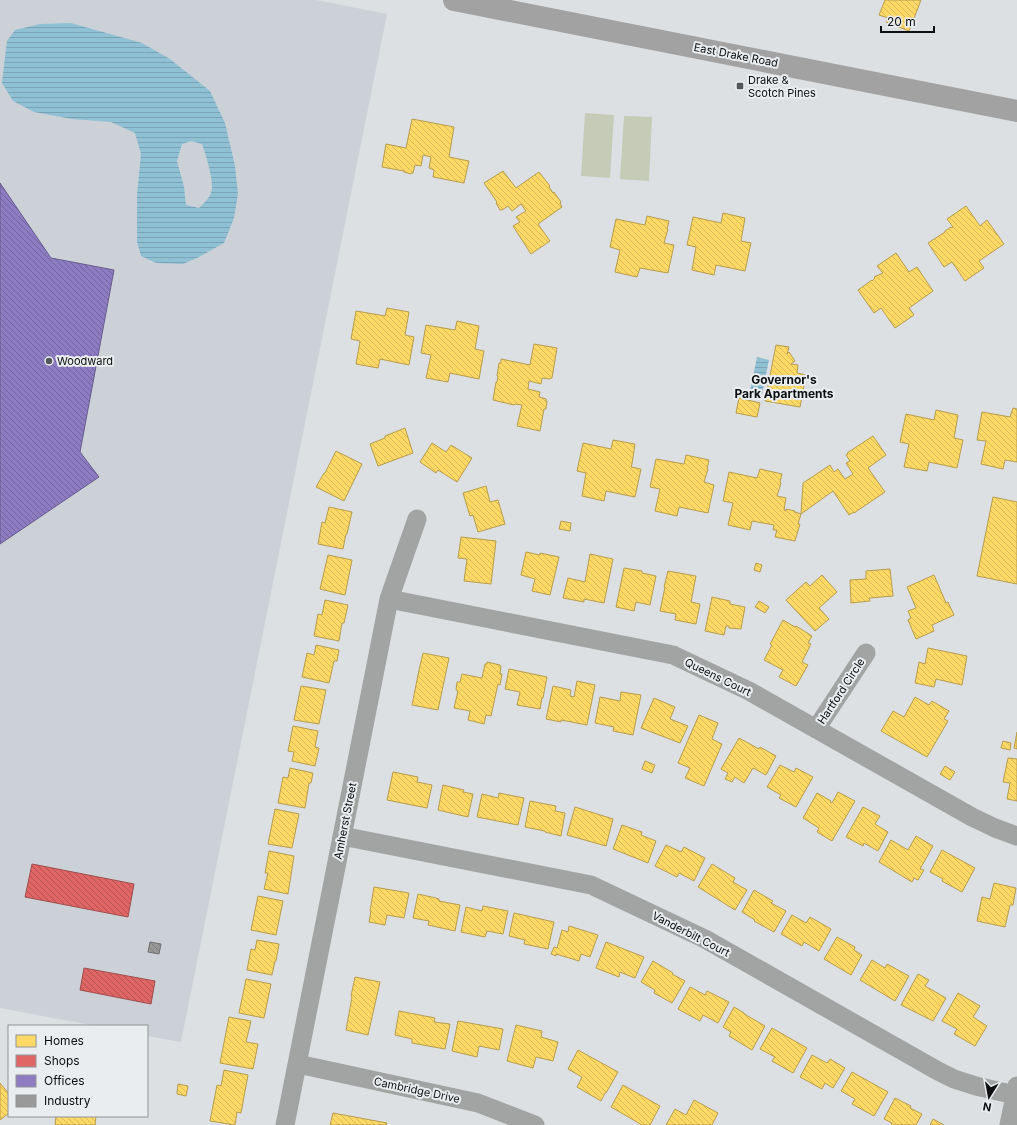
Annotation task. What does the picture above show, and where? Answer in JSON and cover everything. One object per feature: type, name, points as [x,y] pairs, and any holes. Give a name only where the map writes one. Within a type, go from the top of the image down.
[{"type":"main road","name":"East Drake Road","points":[[454,0],[1017,111]]},
{"type":"street","name":"Amherst Street","points":[[286,1125],[389,599],[417,519]]},
{"type":"street","name":"Queens Court","points":[[389,599],[672,656],[749,691],[972,817],[1017,836]]},
{"type":"street","name":"Hartford Circle","points":[[816,730],[866,653]]},
{"type":"street","name":"Vanderbilt Court","points":[[342,836],[591,885],[705,940],[954,1079],[976,1086],[1016,1090]]},
{"type":"street","name":"Cambridge Drive","points":[[298,1064],[478,1103],[535,1125]]},
{"type":"street","points":[[1009,1125],[1016,1090]]},
{"type":"shaded area","points":[[0,0],[316,0],[387,14],[181,1042],[148,1036],[148,1025],[91,1025],[0,1008]]},
{"type":"green space","points":[[585,113],[614,115],[610,178],[581,176]]},
{"type":"green space","points":[[624,116],[652,117],[649,181],[620,179]]},
{"type":"water","points":[[71,23],[142,43],[170,59],[210,91],[225,123],[235,166],[238,194],[234,218],[224,243],[183,264],[156,263],[141,256],[137,242],[137,195],[141,154],[135,133],[111,122],[72,119],[34,112],[13,101],[2,83],[7,41],[15,30],[40,24]],"holes":[[[191,141],[202,144],[210,169],[212,188],[209,197],[199,208],[186,205],[184,187],[177,161],[182,144]]]},
{"type":"water","points":[[757,357],[769,360],[762,394],[750,391]]},
{"type":"building: Homes","points":[[885,0],[921,0],[909,31],[886,22],[888,18],[879,15]]},
{"type":"building: Homes","points":[[412,119],[454,127],[449,157],[469,161],[464,183],[433,177],[434,170],[429,168],[431,157],[423,155],[421,166],[415,165],[413,173],[411,174],[404,171],[382,167],[386,144],[406,148]]},
{"type":"building: Homes","points":[[503,171],[516,188],[539,172],[561,202],[562,207],[538,224],[550,241],[531,254],[513,226],[520,222],[516,217],[526,211],[521,204],[512,211],[508,206],[500,210],[496,203],[497,202],[484,183]]},
{"type":"building: Homes","points":[[966,206],[980,226],[987,220],[1004,244],[979,261],[984,268],[965,281],[952,262],[944,267],[928,243],[953,227],[947,219]]},
{"type":"building: Homes","points":[[723,213],[745,218],[741,241],[751,243],[745,271],[716,265],[714,275],[692,270],[696,247],[687,245],[693,217],[721,223]]},
{"type":"building: Homes","points":[[647,216],[669,221],[664,243],[674,245],[668,273],[640,268],[637,277],[615,272],[620,250],[610,247],[616,219],[645,225]]},
{"type":"building: Homes","points":[[896,253],[909,272],[917,267],[933,291],[909,308],[914,315],[895,328],[881,308],[874,313],[858,290],[872,281],[875,278],[874,277],[883,273],[877,266]]},
{"type":"building: Homes","points":[[387,308],[409,312],[405,335],[414,337],[409,365],[380,359],[378,368],[356,364],[360,341],[351,339],[356,311],[385,316]]},
{"type":"building: Homes","points":[[457,321],[479,326],[475,349],[484,351],[479,379],[450,373],[448,382],[426,378],[431,355],[421,353],[426,325],[455,330]]},
{"type":"building: Homes","points":[[534,344],[557,348],[552,378],[542,378],[541,384],[529,381],[528,389],[540,392],[539,397],[546,399],[547,401],[540,431],[517,426],[522,405],[514,405],[493,400],[501,359],[530,365]]},
{"type":"building: Homes","points":[[776,345],[789,347],[787,354],[789,352],[795,361],[791,364],[798,365],[797,373],[806,375],[800,407],[765,401]]},
{"type":"building: Homes","points":[[739,398],[760,403],[757,417],[736,413]]},
{"type":"building: Homes","points":[[1013,408],[1017,409],[1017,462],[1005,460],[1003,469],[981,464],[986,441],[977,440],[982,412],[1010,417]]},
{"type":"building: Homes","points":[[936,410],[958,415],[954,438],[963,440],[957,468],[929,462],[927,471],[904,467],[909,444],[900,442],[906,414],[934,420]]},
{"type":"building: Homes","points":[[405,428],[413,453],[378,466],[370,444]]},
{"type":"building: Homes","points":[[873,436],[886,455],[868,468],[885,492],[849,515],[833,491],[801,514],[803,483],[830,465],[834,472],[838,469],[845,479],[853,474],[846,463],[850,461],[846,455],[848,454],[847,453]]},
{"type":"building: Homes","points":[[613,440],[635,444],[631,467],[641,469],[635,497],[606,491],[604,501],[582,496],[586,473],[577,471],[583,443],[611,449]]},
{"type":"building: Homes","points":[[432,443],[446,452],[451,445],[472,458],[457,482],[438,470],[436,473],[420,462]]},
{"type":"building: Homes","points":[[336,451],[362,464],[344,501],[316,487]]},
{"type":"building: Homes","points":[[686,455],[709,460],[704,482],[714,485],[708,513],[679,507],[677,516],[655,511],[660,489],[650,487],[656,459],[684,464]]},
{"type":"building: Homes","points":[[760,469],[782,474],[777,496],[786,498],[784,510],[795,511],[801,514],[795,541],[775,537],[777,530],[773,530],[774,525],[752,521],[750,530],[728,525],[733,503],[723,501],[729,472],[757,478]]},
{"type":"building: Homes","points":[[486,486],[490,502],[498,500],[505,524],[478,532],[473,515],[470,516],[463,493]]},
{"type":"building: Homes","points":[[993,497],[1017,502],[1017,584],[977,576]]},
{"type":"building: Homes","points":[[329,507],[352,512],[343,549],[318,544],[322,522],[325,523]]},
{"type":"building: Homes","points":[[561,521],[571,523],[570,531],[559,529]]},
{"type":"building: Homes","points":[[461,537],[496,541],[491,584],[464,581],[467,559],[458,558]]},
{"type":"building: Homes","points":[[526,552],[559,557],[550,595],[532,591],[535,579],[521,575]]},
{"type":"building: Homes","points":[[590,554],[613,559],[604,603],[584,599],[584,602],[563,598],[568,578],[585,582]]},
{"type":"building: Homes","points":[[328,555],[352,560],[345,595],[320,589]]},
{"type":"building: Homes","points":[[756,563],[762,565],[760,572],[754,570]]},
{"type":"building: Homes","points":[[624,568],[642,571],[642,573],[656,576],[650,605],[636,602],[634,611],[616,607]]},
{"type":"building: Homes","points":[[890,569],[893,596],[869,598],[870,601],[851,603],[850,580],[866,579],[866,571]]},
{"type":"building: Homes","points":[[668,571],[696,576],[691,602],[700,604],[696,624],[675,620],[676,614],[660,611]]},
{"type":"building: Homes","points":[[822,575],[837,592],[819,608],[829,619],[815,631],[786,600],[806,582],[810,586]]},
{"type":"building: Homes","points":[[934,575],[946,603],[948,602],[954,615],[932,625],[934,631],[916,639],[908,620],[911,618],[908,611],[916,608],[907,587]]},
{"type":"building: Homes","points":[[712,597],[730,601],[730,604],[745,607],[741,629],[729,628],[729,626],[726,626],[724,635],[705,631]]},
{"type":"building: Homes","points":[[325,600],[348,605],[344,623],[342,623],[339,641],[314,636],[318,614],[322,615]]},
{"type":"building: Homes","points":[[759,601],[769,607],[765,613],[755,607]]},
{"type":"building: Homes","points":[[783,620],[812,636],[808,643],[811,644],[802,662],[808,665],[796,686],[779,677],[783,670],[764,660],[772,645],[770,644]]},
{"type":"building: Homes","points":[[316,645],[339,650],[337,661],[334,661],[329,683],[302,677],[307,653],[314,655]]},
{"type":"building: Homes","points":[[928,648],[967,656],[962,685],[936,679],[934,687],[915,683],[919,662],[925,664]]},
{"type":"building: Homes","points":[[423,653],[449,658],[438,710],[412,705]]},
{"type":"building: Homes","points":[[487,662],[500,665],[500,674],[502,674],[500,685],[498,684],[491,716],[486,715],[484,724],[468,720],[470,711],[454,708],[458,691],[456,690],[457,682],[460,682],[462,674],[482,678],[485,664],[487,664]]},
{"type":"building: Homes","points":[[509,669],[547,677],[540,709],[517,705],[520,692],[505,689]]},
{"type":"building: Homes","points":[[577,681],[595,685],[587,725],[546,719],[553,686],[571,690],[570,696],[574,697]]},
{"type":"building: Homes","points":[[301,686],[326,690],[319,724],[294,720]]},
{"type":"building: Homes","points":[[621,692],[641,695],[633,735],[613,731],[614,727],[595,723],[600,697],[620,701]]},
{"type":"building: Homes","points":[[915,697],[929,705],[932,701],[949,711],[944,719],[948,721],[927,757],[881,731],[893,711],[904,717]]},
{"type":"building: Homes","points":[[654,698],[675,707],[670,719],[688,726],[680,743],[641,728]]},
{"type":"building: Homes","points":[[699,715],[718,723],[712,739],[722,744],[704,786],[685,778],[690,768],[678,763]]},
{"type":"building: Homes","points":[[293,726],[318,731],[315,747],[319,748],[315,766],[292,761],[294,752],[288,751]]},
{"type":"building: Homes","points":[[1017,732],[1017,749],[1014,748]]},
{"type":"building: Homes","points":[[739,738],[776,756],[766,775],[753,768],[744,783],[735,777],[732,782],[725,779],[728,773],[721,769]]},
{"type":"building: Homes","points":[[1003,741],[1011,743],[1010,750],[1001,748]]},
{"type":"building: Homes","points":[[1008,758],[1017,759],[1017,801],[1007,799],[1010,783],[1003,782]]},
{"type":"building: Homes","points":[[645,761],[655,765],[652,773],[642,769]]},
{"type":"building: Homes","points":[[780,765],[794,772],[796,768],[813,777],[796,807],[779,798],[781,795],[767,787]]},
{"type":"building: Homes","points":[[945,766],[955,772],[950,780],[940,774]]},
{"type":"building: Homes","points":[[290,768],[313,773],[311,783],[309,783],[305,808],[278,803],[283,777],[288,778]]},
{"type":"building: Homes","points":[[393,772],[418,777],[417,782],[432,785],[427,808],[387,800]]},
{"type":"building: Homes","points":[[443,785],[464,790],[463,792],[473,794],[468,817],[438,810]]},
{"type":"building: Homes","points":[[838,792],[855,801],[832,841],[817,832],[819,828],[803,818],[817,793],[832,803]]},
{"type":"building: Homes","points":[[499,793],[524,798],[518,825],[477,817],[482,794],[498,798]]},
{"type":"building: Homes","points":[[530,801],[556,806],[555,811],[565,813],[561,836],[525,827]]},
{"type":"building: Homes","points":[[575,807],[613,819],[606,846],[567,835]]},
{"type":"building: Homes","points":[[863,807],[880,816],[875,824],[888,832],[878,851],[864,843],[863,846],[846,837]]},
{"type":"building: Homes","points":[[275,809],[299,814],[292,848],[268,844]]},
{"type":"building: Homes","points":[[622,825],[642,832],[641,835],[656,841],[648,863],[613,849]]},
{"type":"building: Homes","points":[[916,836],[933,846],[920,869],[924,870],[918,880],[914,878],[912,882],[879,862],[891,840],[908,850]]},
{"type":"building: Homes","points":[[666,845],[681,852],[684,847],[705,858],[694,881],[679,873],[677,877],[655,866]]},
{"type":"building: Homes","points":[[942,850],[975,868],[962,892],[942,881],[943,879],[930,872]]},
{"type":"building: Homes","points":[[269,851],[294,856],[288,894],[264,889],[268,873],[265,873]]},
{"type":"building: Homes","points":[[712,864],[735,878],[733,882],[747,890],[735,910],[698,887]]},
{"type":"building: Homes","points":[[994,883],[1016,888],[1013,905],[1010,905],[1005,927],[977,921],[982,897],[990,899]]},
{"type":"building: Homes","points":[[374,887],[409,893],[404,918],[387,915],[385,925],[369,922]]},
{"type":"building: Homes","points":[[754,890],[773,901],[771,903],[786,911],[774,932],[754,921],[755,920],[742,912]]},
{"type":"building: Homes","points":[[418,894],[439,899],[439,901],[460,905],[455,931],[428,925],[429,921],[413,918]]},
{"type":"building: Homes","points":[[258,896],[283,901],[276,935],[251,930]]},
{"type":"building: Homes","points":[[483,906],[508,911],[503,934],[487,931],[485,937],[461,932],[466,907],[482,911]]},
{"type":"building: Homes","points":[[514,913],[554,922],[548,949],[524,944],[525,940],[509,936]]},
{"type":"building: Homes","points":[[792,915],[806,923],[810,917],[831,929],[819,951],[804,942],[802,946],[781,934]]},
{"type":"building: Homes","points":[[569,926],[598,935],[590,957],[581,954],[579,961],[556,954],[556,956],[551,954],[554,947],[557,948],[562,930],[568,932]]},
{"type":"building: Homes","points":[[837,937],[855,947],[854,950],[862,955],[851,975],[824,959]]},
{"type":"building: Homes","points":[[257,940],[279,944],[272,975],[247,970],[251,949],[255,950]]},
{"type":"building: Homes","points":[[606,942],[644,957],[635,978],[620,972],[619,977],[596,968]]},
{"type":"building: Homes","points":[[872,960],[885,968],[887,964],[909,976],[895,1001],[860,980]]},
{"type":"building: Homes","points":[[653,961],[685,981],[672,1003],[654,993],[655,990],[641,982]]},
{"type":"building: Homes","points":[[918,974],[929,980],[925,986],[946,998],[933,1021],[901,1005]]},
{"type":"building: Homes","points":[[355,977],[380,982],[368,1035],[346,1030]]},
{"type":"building: Homes","points":[[246,979],[271,984],[264,1018],[239,1013]]},
{"type":"building: Homes","points":[[690,987],[705,995],[707,991],[729,1002],[718,1023],[703,1015],[700,1021],[678,1009]]},
{"type":"building: Homes","points":[[958,993],[980,1006],[973,1017],[987,1026],[975,1046],[954,1034],[957,1029],[942,1021]]},
{"type":"building: Homes","points":[[734,1007],[765,1026],[752,1050],[729,1036],[731,1032],[723,1027]]},
{"type":"building: Homes","points":[[399,1011],[435,1018],[434,1022],[450,1024],[445,1049],[412,1043],[412,1039],[395,1035]]},
{"type":"building: Homes","points":[[229,1017],[251,1021],[246,1042],[258,1044],[253,1069],[220,1063]]},
{"type":"building: Homes","points":[[458,1021],[503,1029],[499,1050],[479,1046],[477,1057],[452,1051]]},
{"type":"building: Homes","points":[[516,1025],[542,1031],[541,1037],[558,1042],[553,1061],[536,1057],[533,1068],[507,1061]]},
{"type":"building: Homes","points":[[772,1028],[807,1048],[793,1073],[772,1061],[775,1057],[760,1049]]},
{"type":"building: Homes","points":[[578,1050],[618,1072],[601,1101],[577,1087],[582,1077],[568,1069]]},
{"type":"building: Homes","points":[[812,1055],[827,1063],[830,1059],[845,1068],[833,1088],[825,1083],[822,1089],[800,1077]]},
{"type":"building: Homes","points":[[224,1070],[248,1075],[241,1113],[237,1112],[235,1125],[210,1121],[217,1085],[221,1086]]},
{"type":"building: Homes","points":[[852,1072],[888,1092],[874,1116],[852,1104],[855,1099],[841,1091]]},
{"type":"building: Homes","points":[[0,1083],[8,1093],[8,1114],[0,1120]]},
{"type":"building: Homes","points":[[178,1084],[188,1086],[186,1096],[177,1094]]},
{"type":"building: Homes","points":[[623,1085],[660,1106],[650,1125],[642,1125],[611,1107]]},
{"type":"building: Homes","points":[[895,1098],[911,1106],[910,1108],[922,1114],[916,1125],[891,1125],[892,1123],[884,1119]]},
{"type":"building: Homes","points":[[694,1100],[718,1113],[712,1125],[666,1125],[675,1109],[686,1115]]},
{"type":"building: Homes","points":[[333,1113],[387,1123],[386,1125],[330,1125]]},
{"type":"building: Homes","points":[[56,1117],[96,1117],[95,1125],[55,1125]]},
{"type":"building: Homes","points":[[933,1119],[944,1125],[930,1125]]},
{"type":"building: Shops","points":[[32,864],[134,884],[128,917],[25,897]]},
{"type":"building: Shops","points":[[84,968],[155,981],[151,1004],[80,990]]},
{"type":"building: Offices","name":"Woodward","points":[[0,183],[51,258],[114,270],[80,452],[99,477],[0,544]]},
{"type":"building: Industry","points":[[150,942],[161,944],[159,954],[148,952]]},
{"type":"place","name":"Drake & Scotch Pines","points":[[740,86]]},
{"type":"place","name":"Woodward","points":[[49,361]]},
{"type":"district","name":"Governor's Park Apartments","points":[[784,387]]}]
